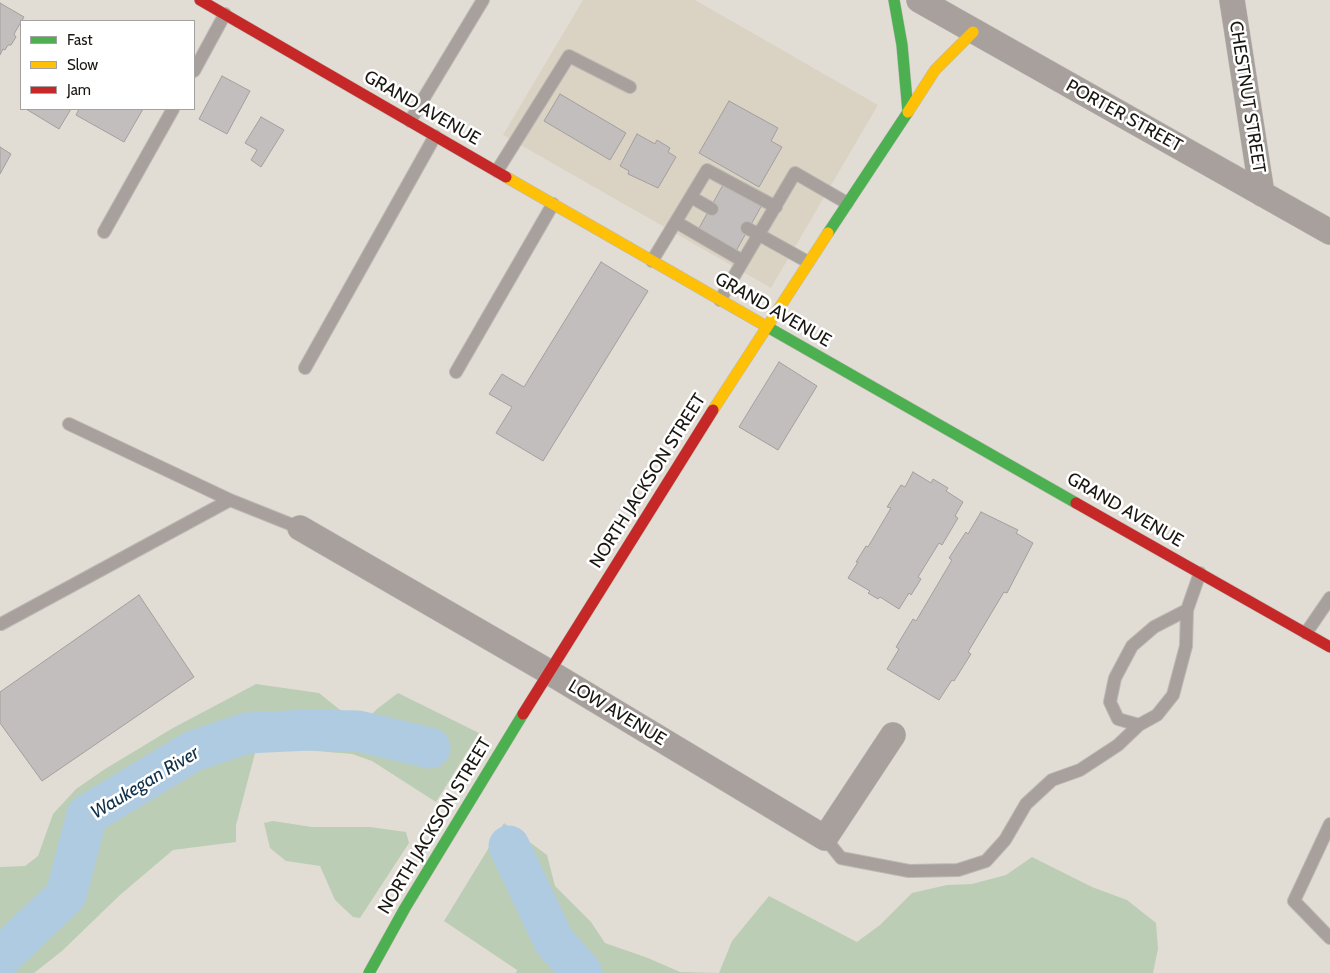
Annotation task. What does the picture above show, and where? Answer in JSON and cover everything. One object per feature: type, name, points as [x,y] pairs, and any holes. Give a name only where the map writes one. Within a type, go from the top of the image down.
[{"type":"main road","name":"GRAND AVENUE","points":[[200,0],[1200,574],[1306,633],[1328,642]]},
{"type":"main road","points":[[894,0],[902,45],[908,112]]},
{"type":"main road","name":"NORTH JACKSON STREET","points":[[369,973],[405,908],[549,672],[766,326],[935,70],[973,32]]},
{"type":"street","name":"PORTER STREET","points":[[919,0],[1330,232]]},
{"type":"street","name":"CHESTNUT STREET","points":[[1232,0],[1262,194]]},
{"type":"street","name":"LOW AVENUE","points":[[300,528],[549,672],[826,838]]},
{"type":"street","points":[[826,838],[893,735]]},
{"type":"lane","points":[[410,121],[482,0]]},
{"type":"lane","points":[[195,69],[225,14]]},
{"type":"lane","points":[[497,171],[569,56],[630,87]]},
{"type":"lane","points":[[104,232],[172,110]]},
{"type":"lane","points":[[305,368],[436,136]]},
{"type":"lane","points":[[652,261],[707,170],[776,207]]},
{"type":"lane","points":[[720,300],[795,173],[847,204]]},
{"type":"lane","points":[[691,197],[712,209]]},
{"type":"lane","points":[[456,372],[553,204]]},
{"type":"lane","points":[[676,222],[743,261]]},
{"type":"lane","points":[[747,228],[808,262]]},
{"type":"lane","points":[[69,424],[230,500],[300,528]]},
{"type":"lane","points":[[1,624],[230,500]]},
{"type":"lane","points":[[826,838],[841,858],[910,871],[958,870],[986,861],[1005,840],[1026,804],[1052,780],[1080,770],[1118,745],[1139,725],[1157,715],[1173,695],[1186,646],[1186,610],[1200,574]]},
{"type":"lane","points":[[1306,633],[1330,598]]},
{"type":"lane","points":[[1139,725],[1118,719],[1110,702],[1115,678],[1132,646],[1154,627],[1186,610]]},
{"type":"lane","points":[[1330,824],[1294,900],[1330,938]]},
{"type":"shaded area","points":[[583,0],[695,0],[878,105],[771,288],[503,135]]},
{"type":"green space","points":[[256,684],[319,693],[360,726],[377,709],[398,693],[479,733],[436,802],[372,761],[352,754],[304,750],[258,742],[236,825],[236,842],[173,850],[120,895],[62,951],[34,973],[0,973],[0,867],[25,866],[38,856],[53,814],[76,789],[173,728]]},
{"type":"green space","points":[[273,821],[312,827],[370,827],[406,832],[409,843],[360,918],[353,917],[335,900],[320,866],[286,861],[270,848],[264,823]]},
{"type":"green space","points":[[504,823],[547,855],[555,886],[591,922],[605,943],[648,958],[680,972],[719,973],[516,973],[517,970],[444,921]]},
{"type":"green space","points":[[1032,857],[1092,887],[1127,900],[1156,923],[1158,949],[1153,973],[719,973],[732,941],[769,896],[857,942],[880,925],[912,893],[947,885],[972,884],[1006,875]]},
{"type":"building","points":[[0,3],[24,17],[20,20],[14,34],[16,37],[11,45],[8,45],[5,50],[3,49],[0,55]]},
{"type":"building","points":[[222,76],[250,91],[227,134],[199,119]]},
{"type":"building","points":[[560,94],[626,133],[610,160],[544,121]]},
{"type":"building","points":[[729,101],[778,128],[771,141],[782,147],[759,187],[699,153]]},
{"type":"building","points":[[28,110],[70,110],[59,129]]},
{"type":"building","points":[[78,110],[142,110],[124,142],[76,115]]},
{"type":"building","points":[[261,117],[284,130],[261,167],[251,160],[257,150],[245,143]]},
{"type":"building","points":[[637,134],[655,144],[657,140],[670,148],[668,152],[676,157],[658,188],[628,174],[629,171],[620,166]]},
{"type":"building","points":[[0,147],[11,154],[0,174]]},
{"type":"building","points":[[724,183],[762,205],[736,251],[698,230]]},
{"type":"building","points":[[601,262],[648,291],[543,461],[496,433],[512,407],[489,394],[502,374],[524,387]]},
{"type":"building","points":[[779,362],[817,386],[778,450],[739,427]]},
{"type":"building","points":[[913,472],[931,483],[933,479],[948,488],[946,491],[963,502],[955,516],[958,518],[942,545],[939,543],[918,577],[921,579],[899,609],[880,597],[878,599],[868,593],[870,591],[848,578],[858,562],[856,562],[866,546],[868,547],[891,508],[887,507],[901,485],[905,487]]},
{"type":"building","points":[[981,512],[1018,530],[1016,533],[1033,543],[1007,593],[1004,592],[968,652],[971,654],[939,700],[887,669],[899,649],[896,647],[913,619],[916,621],[952,560],[949,558],[966,532],[968,534]]},
{"type":"building","points":[[139,595],[194,677],[42,781],[0,723],[0,692]]},
{"type":"waterway","name":"Waukegan River","points":[[0,958],[66,895],[87,815],[193,751],[247,733],[309,730],[358,731],[430,748]]},
{"type":"waterway","name":"Waukegan River","points":[[509,846],[554,941],[582,973]]},
{"type":"traffic: fast","points":[[828,233],[908,112],[902,45],[894,0]]},
{"type":"traffic: fast","points":[[764,325],[1076,503]]},
{"type":"traffic: fast","points":[[369,973],[405,908],[523,714]]},
{"type":"traffic: slow","points":[[908,112],[935,70],[973,32]]},
{"type":"traffic: slow","points":[[506,177],[764,325]]},
{"type":"traffic: slow","points":[[713,410],[828,233]]},
{"type":"traffic: jam","points":[[200,0],[506,177]]},
{"type":"traffic: jam","points":[[523,714],[713,410]]},
{"type":"traffic: jam","points":[[1076,503],[1330,647]]}]
